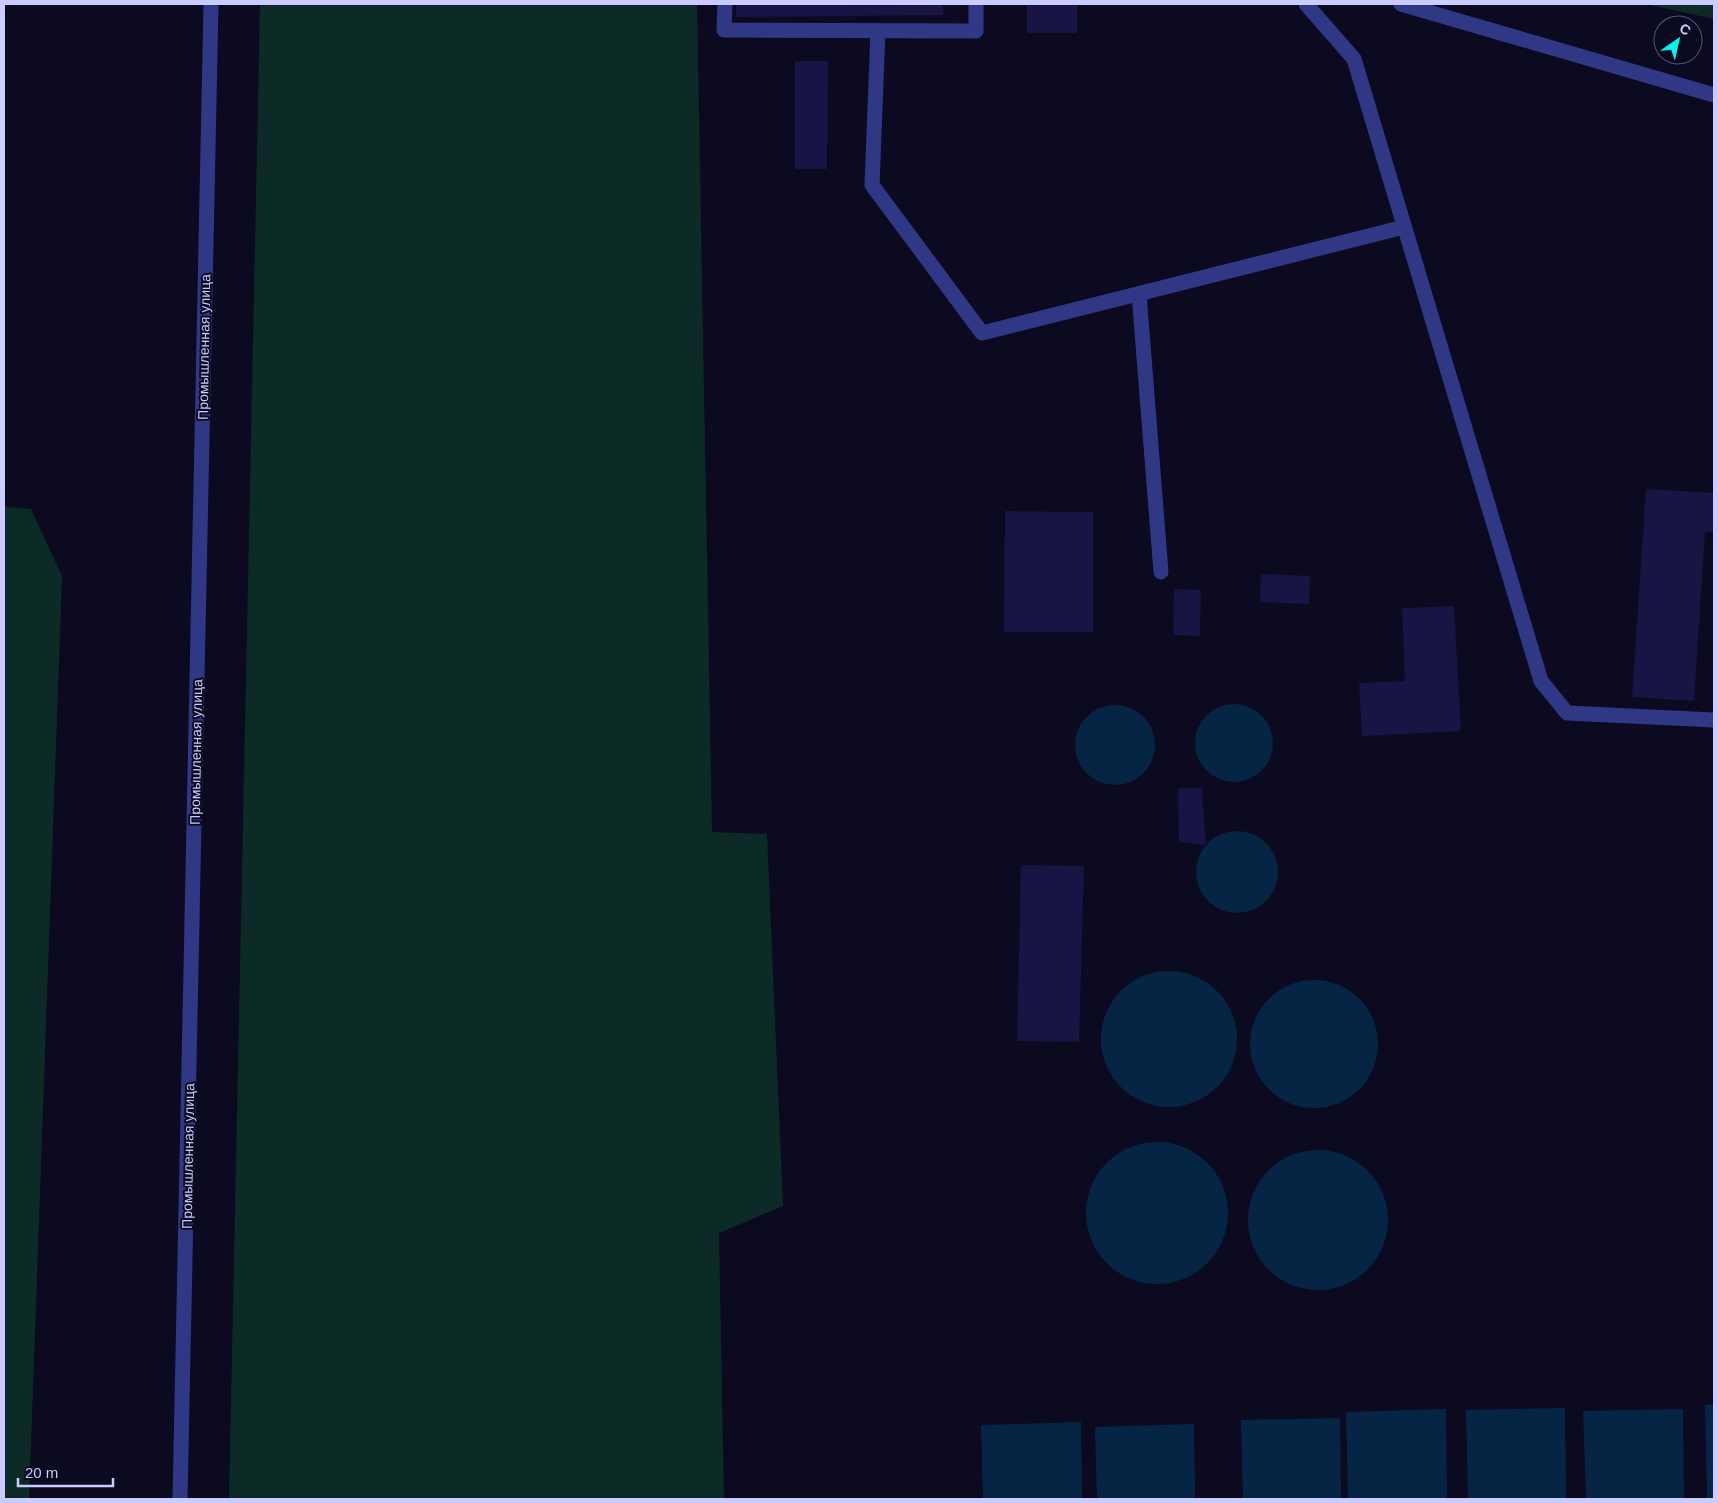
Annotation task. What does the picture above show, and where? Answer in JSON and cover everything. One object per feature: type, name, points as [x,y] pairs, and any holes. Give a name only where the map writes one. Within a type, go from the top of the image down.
[{"type":"street","name":"Промышленная улица","points":[[180,1499],[211,4]]},
{"type":"street","points":[[725,4],[724,30],[878,31],[976,31],[976,4]]},
{"type":"street","points":[[1306,4],[1354,59],[1541,681],[1567,713],[1714,720]]},
{"type":"street","points":[[1401,4],[1714,95]]},
{"type":"street","points":[[878,31],[872,185],[982,333],[1404,227]]},
{"type":"street","points":[[1139,294],[1161,572]]},
{"type":"green space","points":[[260,4],[697,4],[712,832],[767,834],[783,1206],[719,1233],[724,1499],[229,1499]]},
{"type":"green space","points":[[1645,4],[1714,4],[1714,19],[1703,17],[1703,15]]},
{"type":"green space","points":[[4,507],[31,509],[62,576],[29,1499],[4,1499]]},
{"type":"water","points":[[1226,704],[1242,704],[1256,710],[1267,721],[1273,735],[1273,751],[1267,765],[1256,776],[1242,782],[1226,782],[1212,776],[1201,765],[1195,751],[1195,735],[1201,721],[1212,710]]},
{"type":"water","points":[[1115,705],[1130,708],[1143,717],[1152,730],[1155,745],[1152,760],[1143,773],[1130,782],[1115,785],[1100,782],[1087,773],[1078,760],[1075,745],[1078,730],[1087,717],[1100,708]]},
{"type":"water","points":[[1237,831],[1253,834],[1266,843],[1275,856],[1278,872],[1275,888],[1266,901],[1253,910],[1237,913],[1221,910],[1208,901],[1199,888],[1196,872],[1199,856],[1208,843],[1221,834]]},
{"type":"water","points":[[1169,971],[1195,977],[1217,991],[1231,1013],[1237,1039],[1231,1065],[1217,1087],[1195,1101],[1169,1107],[1143,1101],[1121,1087],[1107,1065],[1101,1039],[1107,1013],[1121,991],[1143,977]]},
{"type":"water","points":[[1314,980],[1338,985],[1350,991],[1359,999],[1367,1008],[1373,1020],[1378,1044],[1373,1068],[1367,1080],[1359,1089],[1350,1097],[1338,1103],[1314,1108],[1290,1103],[1278,1097],[1269,1089],[1261,1080],[1255,1068],[1250,1044],[1255,1020],[1261,1008],[1269,999],[1278,991],[1290,985]]},
{"type":"water","points":[[1157,1142],[1171,1143],[1184,1147],[1197,1154],[1207,1163],[1216,1173],[1223,1186],[1227,1199],[1227,1227],[1223,1240],[1216,1253],[1207,1263],[1197,1272],[1184,1279],[1171,1283],[1157,1284],[1143,1283],[1130,1279],[1117,1272],[1107,1263],[1098,1253],[1091,1240],[1087,1227],[1086,1213],[1087,1199],[1091,1186],[1098,1173],[1107,1163],[1117,1154],[1130,1147],[1143,1143]]},
{"type":"water","points":[[1318,1150],[1332,1151],[1345,1155],[1368,1170],[1383,1193],[1387,1206],[1387,1234],[1383,1247],[1368,1270],[1345,1285],[1332,1289],[1318,1290],[1304,1289],[1291,1285],[1268,1270],[1253,1247],[1249,1234],[1248,1220],[1249,1206],[1253,1193],[1268,1170],[1291,1155],[1304,1151]]},
{"type":"water","points":[[1714,1404],[1714,1499],[1707,1499],[1705,1405]]},
{"type":"water","points":[[1565,1408],[1566,1499],[1468,1499],[1466,1410]]},
{"type":"water","points":[[1446,1409],[1447,1499],[1348,1499],[1346,1412]]},
{"type":"water","points":[[1683,1409],[1684,1499],[1586,1499],[1583,1411]]},
{"type":"water","points":[[1340,1418],[1341,1499],[1243,1499],[1241,1420]]},
{"type":"water","points":[[1081,1422],[1082,1499],[983,1499],[981,1425]]},
{"type":"water","points":[[1194,1424],[1195,1499],[1097,1499],[1095,1427]]},
{"type":"building","points":[[736,4],[943,4],[943,15],[736,17]]},
{"type":"building","points":[[1027,4],[1077,4],[1077,33],[1027,33]]},
{"type":"building","points":[[795,61],[828,61],[827,169],[795,169]]},
{"type":"building","points":[[1646,489],[1714,493],[1714,532],[1705,532],[1694,701],[1632,697]]},
{"type":"building","points":[[1005,511],[1093,512],[1093,632],[1004,632]]},
{"type":"building","points":[[1261,574],[1310,576],[1309,604],[1260,602]]},
{"type":"building","points":[[1174,589],[1201,590],[1200,636],[1173,635]]},
{"type":"building","points":[[1454,606],[1461,731],[1362,736],[1359,683],[1405,681],[1402,608]]},
{"type":"building","points":[[1178,788],[1202,788],[1206,845],[1179,842]]},
{"type":"building","points":[[1021,865],[1084,866],[1079,1042],[1017,1041]]}]
